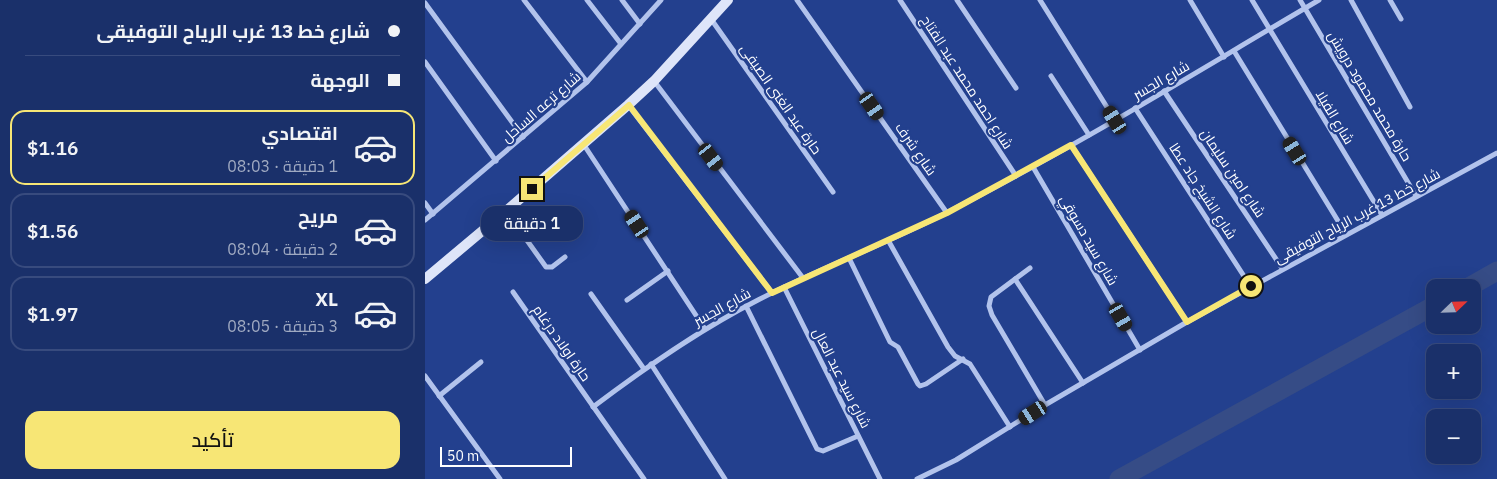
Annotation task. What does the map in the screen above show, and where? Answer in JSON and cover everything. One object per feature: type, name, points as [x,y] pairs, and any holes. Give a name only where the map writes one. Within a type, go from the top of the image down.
[{"type":"street","points":[[524,0],[587,82]]},
{"type":"street","points":[[587,0],[621,44]]},
{"type":"street","points":[[622,0],[640,24]]},
{"type":"street","name":"شارع ترعه الساحل","points":[[425,220],[587,82],[661,0]]},
{"type":"street","points":[[425,279],[506,212],[629,105],[728,0]]},
{"type":"street","name":"شارع شرف","points":[[797,0],[947,213]]},
{"type":"street","name":"شارع احمد محمد عبد الفتاح","points":[[900,0],[1016,176]]},
{"type":"street","points":[[957,0],[1016,88]]},
{"type":"street","points":[[1040,0],[1115,120]]},
{"type":"street","points":[[1190,0],[1224,57]]},
{"type":"street","name":"شارع الفيلا","points":[[1252,0],[1381,215]]},
{"type":"street","name":"حارة محمد محمود درويش","points":[[1300,0],[1416,196]]},
{"type":"street","name":"شارع الجسر","points":[[593,407],[651,364],[705,329],[746,306],[783,287],[947,213],[1089,135],[1319,0]]},
{"type":"street","points":[[1351,0],[1410,107]]},
{"type":"street","points":[[1390,0],[1401,18]]},
{"type":"street","points":[[425,3],[523,137]]},
{"type":"street","name":"حارة عبد الغنى الصيفى","points":[[711,18],[833,192]]},
{"type":"street","points":[[1234,51],[1346,234]]},
{"type":"street","points":[[425,62],[496,161]]},
{"type":"street","points":[[1051,76],[1089,135]]},
{"type":"street","points":[[653,81],[803,278]]},
{"type":"street","name":"شارع امين سليمان","points":[[1164,90],[1282,268]]},
{"type":"street","points":[[629,105],[772,293]]},
{"type":"street","name":"شارع الشيخ جاد عطا","points":[[1135,108],[1251,286]]},
{"type":"street","points":[[584,145],[705,329]]},
{"type":"street","points":[[1071,145],[1187,322]]},
{"type":"street","name":"شارع خط 13 غرب الرياح التوفيقى","points":[[917,479],[956,460],[1045,405],[1282,268],[1497,153]]},
{"type":"street","name":"شارع سيد دسوقي","points":[[1033,167],[1140,350]]},
{"type":"street","points":[[425,203],[433,214]]},
{"type":"street","points":[[506,212],[546,267],[552,267],[565,257]]},
{"type":"street","points":[[888,240],[949,347],[955,356],[963,358],[973,367],[1010,427]]},
{"type":"street","points":[[849,258],[890,342],[899,349],[920,386],[926,384],[963,358]]},
{"type":"street","points":[[1030,268],[991,297],[989,306],[990,311],[1045,405]]},
{"type":"street","points":[[627,300],[668,271]]},
{"type":"street","points":[[1015,279],[1083,383]]},
{"type":"street","name":"شارع سيد عبد العال","points":[[783,287],[880,479]]},
{"type":"street","name":"حارة اولاد درغام","points":[[513,292],[644,479]]},
{"type":"street","points":[[591,294],[644,369]]},
{"type":"street","points":[[746,306],[817,449],[823,451],[859,436]]},
{"type":"street","points":[[439,396],[481,362]]},
{"type":"street","points":[[651,364],[725,479]]},
{"type":"street","points":[[425,376],[500,479]]},
{"type":"waterway","points":[[1481,280],[1497,271]]},
{"type":"waterway","points":[[1119,479],[1426,310]]},
{"type":"route","points":[[532,189],[629,105],[772,293],[947,213],[1071,145],[1187,322],[1251,286]]}]
